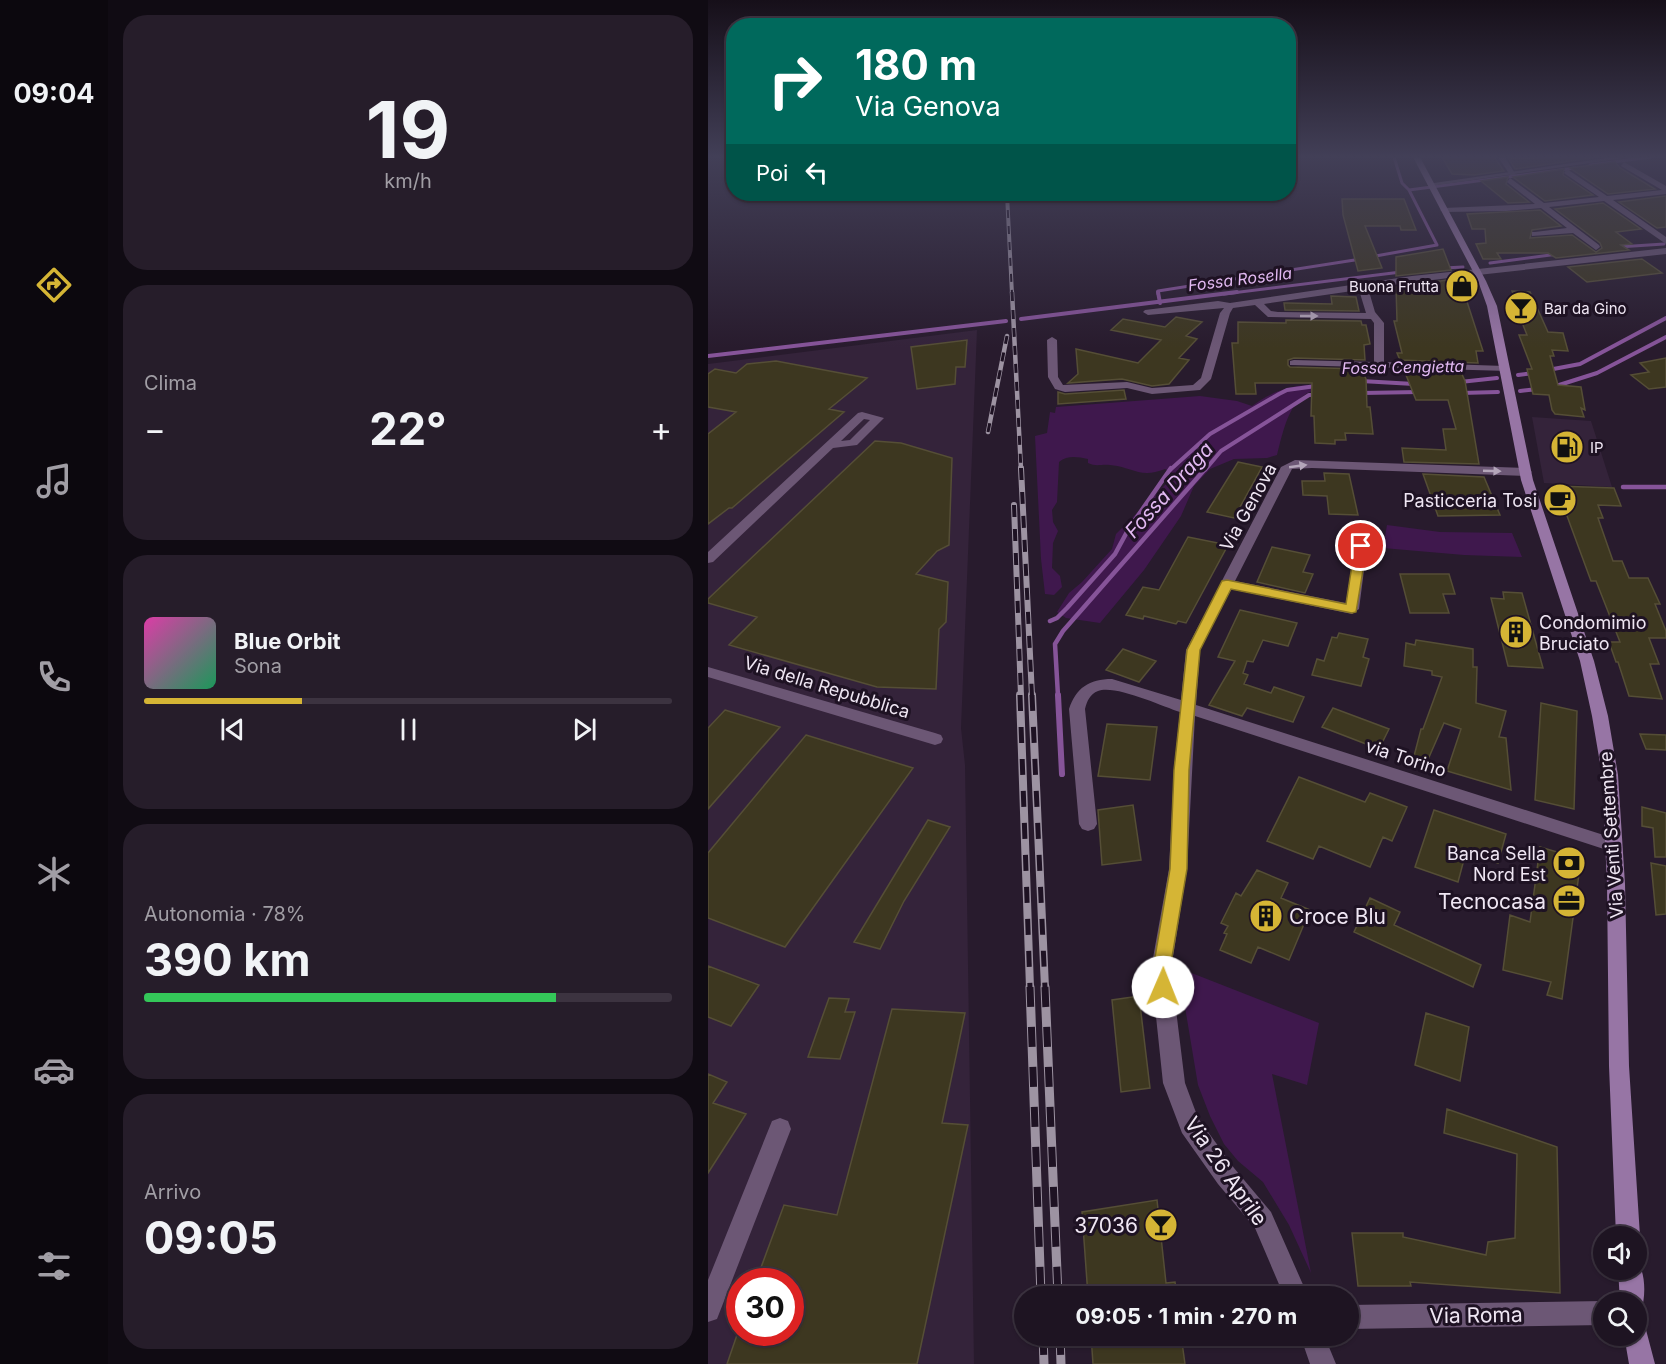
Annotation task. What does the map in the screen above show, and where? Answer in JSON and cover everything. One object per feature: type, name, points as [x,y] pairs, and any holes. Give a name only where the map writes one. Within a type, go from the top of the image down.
[{"type":"main road","name":"Via Venti Settembre","points":[[1450,221],[1480,277],[1492,306],[1526,472],[1587,662],[1610,775],[1619,1065],[1627,1226]]},
{"type":"main road","points":[[1638,1346],[1642,1364]]},
{"type":"street","points":[[1563,221],[1596,247]]},
{"type":"street","points":[[1637,221],[1666,241]]},
{"type":"street","points":[[1534,234],[1575,230]]},
{"type":"street","points":[[1148,312],[1218,304],[1230,306],[1363,286],[1539,271],[1556,265],[1666,251]]},
{"type":"street","points":[[1363,286],[1370,312],[1379,323],[1380,366]]},
{"type":"street","points":[[1256,301],[1268,314],[1373,316]]},
{"type":"street","points":[[1052,340],[1053,377],[1059,387],[1065,389],[1127,385],[1152,391],[1196,388],[1206,379],[1225,313],[1230,306]]},
{"type":"street","points":[[1294,363],[1380,366],[1411,364],[1505,369]]},
{"type":"street","points":[[708,559],[831,444]]},
{"type":"street","name":"Via Genova","points":[[1227,584],[1283,473],[1287,467],[1294,464],[1526,472]]},
{"type":"street","points":[[1227,584],[1352,609],[1364,524]]},
{"type":"street","name":"Via 26 Aprile","points":[[1227,584],[1193,650],[1186,707],[1178,869],[1161,969],[1174,1083],[1190,1125],[1226,1176],[1263,1220],[1292,1286]]},
{"type":"street","name":"Via della Repubblica","points":[[708,672],[935,739]]},
{"type":"street","name":"via Torino","points":[[1088,824],[1077,709],[1080,697],[1088,688],[1103,683],[1186,707],[1613,845]]},
{"type":"street","points":[[708,1310],[780,1129]]},
{"type":"street","name":"Via Roma","points":[[1359,1317],[1593,1313]]},
{"type":"street","points":[[1316,1346],[1323,1364]]},
{"type":"shaded area","points":[[977,330],[961,728],[965,765],[974,1364],[708,1364],[708,364]]},
{"type":"shaded area","points":[[1307,385],[1315,390],[1306,394],[1293,408],[1277,455],[1267,458],[1234,459],[1210,469],[1194,486],[1181,516],[1144,570],[1100,623],[1066,618],[1057,612],[1069,593],[1112,549],[1116,534],[1167,483],[1173,473],[1165,469],[1143,473],[1118,466],[1094,465],[1088,463],[1088,459],[1076,457],[1069,457],[1059,462],[1057,502],[1052,510],[1053,522],[1058,531],[1053,543],[1052,568],[1060,576],[1062,587],[1054,595],[1045,594],[1035,436],[1047,433],[1050,412],[1055,413],[1056,407],[1200,396],[1237,401],[1252,406],[1278,391]]},
{"type":"shaded area","points":[[1532,417],[1591,421],[1612,487],[1544,483]]},
{"type":"shaded area","points":[[1387,525],[1440,532],[1512,533],[1522,557],[1383,548]]},
{"type":"shaded area","points":[[1189,972],[1319,1023],[1307,1085],[1272,1074],[1311,1273],[1289,1225],[1263,1182],[1238,1161],[1224,1144],[1210,1116],[1198,1085],[1184,1001]]},
{"type":"building","points":[[1345,221],[1412,221],[1416,230],[1401,230],[1400,226],[1365,226],[1382,268],[1358,271]]},
{"type":"building","points":[[1469,221],[1554,221],[1561,226],[1532,230],[1530,238],[1572,235],[1596,252],[1602,248],[1600,243],[1570,221],[1629,221],[1641,229],[1616,232],[1632,244],[1621,245],[1629,250],[1556,258],[1548,253],[1497,253],[1501,259],[1483,259],[1476,244],[1486,243],[1485,229],[1472,229]]},
{"type":"building","points":[[1646,221],[1666,221],[1666,227],[1657,228]]},
{"type":"building","points":[[1443,249],[1451,270],[1396,276],[1396,257]]},
{"type":"building","points":[[1642,259],[1662,273],[1587,282],[1568,267]]},
{"type":"building","points":[[1460,280],[1483,351],[1476,351],[1478,363],[1400,360],[1397,353],[1402,353],[1394,321],[1397,321],[1396,287]]},
{"type":"building","points":[[1512,291],[1530,292],[1548,332],[1563,333],[1568,351],[1552,350],[1554,356],[1550,356],[1558,385],[1581,387],[1585,410],[1581,408],[1584,417],[1555,414],[1549,395],[1533,394],[1527,369],[1532,369],[1519,335],[1527,335],[1519,315],[1523,315]]},
{"type":"building","points":[[1331,296],[1356,297],[1359,311],[1285,310],[1284,303],[1332,304]]},
{"type":"building","points":[[1176,317],[1202,322],[1186,336],[1197,339],[1179,358],[1189,360],[1169,384],[1152,386],[1122,379],[1068,383],[1078,374],[1076,349],[1138,363],[1161,340],[1111,330],[1123,319],[1165,327]]},
{"type":"building","points":[[1286,320],[1361,321],[1362,325],[1366,325],[1370,344],[1364,345],[1365,360],[1294,358],[1288,360],[1288,365],[1290,367],[1361,369],[1366,379],[1367,407],[1370,407],[1373,434],[1345,433],[1346,440],[1335,440],[1335,444],[1315,443],[1314,416],[1311,416],[1312,383],[1255,383],[1256,394],[1236,394],[1232,343],[1238,343],[1238,322],[1286,323]]},
{"type":"building","points":[[967,340],[965,367],[956,367],[955,384],[917,389],[911,347]]},
{"type":"building","points":[[1666,358],[1666,387],[1649,389],[1631,375],[1649,372],[1640,363]]},
{"type":"building","points":[[776,361],[867,378],[829,409],[844,412],[732,508],[708,524],[708,434],[736,412],[708,407],[708,374],[715,369],[736,373],[747,364]]},
{"type":"building","points":[[1404,370],[1461,372],[1465,381],[1479,464],[1404,462],[1402,448],[1446,450],[1443,429],[1456,429],[1448,400],[1416,400]]},
{"type":"building","points":[[1124,390],[1126,399],[1058,404],[1058,392],[1065,394]]},
{"type":"building","points":[[875,441],[901,443],[952,458],[949,545],[937,551],[916,574],[948,582],[946,622],[939,629],[936,689],[877,687],[729,645],[757,617],[708,603],[708,599]]},
{"type":"building","points":[[1238,462],[1262,467],[1234,518],[1207,512]]},
{"type":"building","points":[[1324,473],[1349,474],[1358,515],[1329,514],[1327,496],[1303,495],[1302,481],[1325,481]]},
{"type":"building","points":[[1423,474],[1484,477],[1500,515],[1438,516]]},
{"type":"building","points":[[1556,486],[1614,488],[1621,506],[1598,505],[1603,518],[1598,518],[1613,561],[1622,561],[1629,578],[1648,578],[1660,604],[1655,604],[1666,631],[1666,638],[1649,638],[1659,664],[1650,664],[1662,699],[1629,696],[1609,642],[1620,642],[1596,581],[1591,581]]},
{"type":"building","points":[[1188,537],[1228,545],[1186,623],[1178,621],[1176,624],[1144,616],[1143,619],[1126,615],[1143,587],[1159,590]]},
{"type":"building","points":[[1272,547],[1310,555],[1303,572],[1313,574],[1305,593],[1257,582]]},
{"type":"building","points":[[1400,574],[1449,574],[1455,594],[1443,594],[1449,613],[1410,613]]},
{"type":"building","name":"Condomimio Bruciato","points":[[1503,592],[1522,593],[1543,668],[1508,666],[1491,598],[1504,599]]},
{"type":"building","points":[[1240,610],[1297,623],[1288,646],[1263,640],[1253,662],[1247,661],[1243,673],[1248,675],[1244,684],[1271,693],[1274,687],[1304,697],[1293,722],[1247,708],[1242,716],[1209,705],[1235,661],[1218,657]]},
{"type":"building","points":[[1339,633],[1368,639],[1363,657],[1369,659],[1361,686],[1312,675],[1317,659],[1324,661],[1332,637],[1337,638]]},
{"type":"building","points":[[1416,640],[1473,649],[1473,667],[1477,667],[1476,703],[1506,711],[1499,737],[1506,738],[1511,790],[1447,771],[1461,729],[1444,723],[1426,764],[1413,760],[1421,729],[1423,729],[1442,677],[1432,675],[1432,671],[1404,666],[1406,643],[1415,645]]},
{"type":"building","points":[[1123,649],[1156,661],[1139,682],[1106,670]]},
{"type":"building","points":[[1541,703],[1577,711],[1574,809],[1535,800]]},
{"type":"building","points":[[1333,708],[1389,729],[1379,749],[1322,727]]},
{"type":"building","points":[[725,710],[780,727],[708,809],[708,728]]},
{"type":"building","points":[[1107,724],[1157,727],[1150,780],[1098,776]]},
{"type":"building","points":[[1640,734],[1666,735],[1666,750],[1646,749]]},
{"type":"building","points":[[806,735],[913,768],[785,947],[708,918],[708,853]]},
{"type":"building","points":[[1299,777],[1365,802],[1370,793],[1407,807],[1392,841],[1383,837],[1370,867],[1319,846],[1313,859],[1267,841]]},
{"type":"building","points":[[1133,805],[1141,860],[1102,865],[1098,810]]},
{"type":"building","points":[[1642,807],[1666,813],[1666,857],[1655,857],[1653,828],[1642,826]]},
{"type":"building","points":[[1434,810],[1506,834],[1498,863],[1466,852],[1458,882],[1415,867]]},
{"type":"building","points":[[928,820],[950,827],[904,901],[880,949],[854,942]]},
{"type":"building","points":[[1540,847],[1581,859],[1562,999],[1547,995],[1551,982],[1503,970],[1510,915],[1530,922]]},
{"type":"building","points":[[1651,863],[1666,866],[1666,914],[1656,915]]},
{"type":"building","name":"Croce Blu","points":[[1257,870],[1288,883],[1281,898],[1310,910],[1289,960],[1258,947],[1251,963],[1220,950],[1228,926],[1221,923],[1236,893],[1241,896]]},
{"type":"building","points":[[1370,898],[1400,912],[1394,925],[1481,965],[1473,987],[1354,932]]},
{"type":"building","points":[[708,966],[759,985],[731,1026],[708,1017]]},
{"type":"building","points":[[1139,996],[1150,1088],[1121,1092],[1112,1000]]},
{"type":"building","points":[[829,998],[849,999],[845,1012],[855,1012],[840,1059],[808,1057]]},
{"type":"building","points":[[892,1009],[965,1013],[942,1123],[968,1125],[917,1364],[727,1364],[733,1346],[804,1346],[804,1268],[761,1268],[784,1205],[837,1215]]},
{"type":"building","points":[[1426,1013],[1469,1027],[1460,1081],[1415,1065]]},
{"type":"building","points":[[708,1074],[727,1082],[713,1103],[746,1114],[708,1173]]},
{"type":"building","points":[[1447,1109],[1557,1147],[1560,1293],[1410,1282],[1411,1286],[1358,1286],[1352,1233],[1403,1233],[1403,1237],[1486,1255],[1488,1242],[1515,1238],[1517,1154],[1444,1133]]},
{"type":"building","points":[[1157,1200],[1166,1283],[1175,1282],[1176,1286],[1087,1286],[1082,1212]]},
{"type":"building","points":[[1092,1346],[1183,1346],[1185,1364],[1093,1364]]},
{"type":"waterway","points":[[1370,257],[1437,245],[1425,221]]},
{"type":"waterway","name":"Fossa Rosella","points":[[1618,247],[1664,244]]},
{"type":"waterway","name":"Fossa Rosella","points":[[1490,263],[1558,254]]},
{"type":"waterway","points":[[1158,292],[1361,259]]},
{"type":"waterway","name":"Fossa Rosella","points":[[1444,268],[1463,267]]},
{"type":"waterway","name":"Fossa Rosella","points":[[1224,294],[1401,272]]},
{"type":"waterway","points":[[1158,292],[1160,302]]},
{"type":"waterway","name":"Fossa Rosella","points":[[1160,302],[1237,292]]},
{"type":"waterway","name":"Fossa Rosella","points":[[1021,319],[1160,302]]},
{"type":"waterway","name":"Fossa Cengietta","points":[[1548,370],[1580,364],[1666,318]]},
{"type":"waterway","name":"Fossa Rosella","points":[[708,356],[1006,321]]},
{"type":"waterway","name":"Fossa Draga","points":[[1556,386],[1597,373],[1666,337]]},
{"type":"waterway","name":"Fossa Cengietta","points":[[1518,375],[1533,373]]},
{"type":"waterway","name":"Fossa Cengietta","points":[[1460,382],[1497,378]]},
{"type":"waterway","name":"Fossa Cengietta","points":[[1361,381],[1414,384]]},
{"type":"waterway","name":"Fossa Cengietta","points":[[1170,470],[1210,434],[1279,394],[1287,390],[1316,386]]},
{"type":"waterway","name":"Fossa Draga","points":[[1520,391],[1538,389]]},
{"type":"waterway","name":"Fossa Draga","points":[[1362,393],[1419,392]]},
{"type":"waterway","name":"Fossa Draga","points":[[1461,393],[1498,392]]},
{"type":"waterway","name":"Fossa Draga","points":[[1205,470],[1221,451],[1309,395],[1317,395]]},
{"type":"waterway","name":"Fossa Cengietta","points":[[1050,621],[1057,618],[1067,608],[1115,554],[1128,530],[1171,468]]},
{"type":"waterway","name":"Fossa Draga","points":[[1058,696],[1055,644],[1063,631],[1206,468]]},
{"type":"waterway","points":[[1623,487],[1666,487]]},
{"type":"waterway","name":"Fossa Draga","points":[[1058,695],[1062,774]]},
{"type":"railway","points":[[1008,221],[1012,294]]},
{"type":"railway","points":[[1012,292],[1021,470]]},
{"type":"railway","points":[[988,432],[1007,336]]},
{"type":"railway","points":[[1021,468],[1032,696]]},
{"type":"railway","points":[[1014,505],[1021,696]]},
{"type":"railway","points":[[1020,695],[1030,988]]},
{"type":"railway","points":[[1032,695],[1045,988]]},
{"type":"railway","points":[[1030,987],[1041,1286]]},
{"type":"railway","points":[[1045,987],[1058,1286]]},
{"type":"railway","points":[[1043,1346],[1044,1364]]},
{"type":"railway","points":[[1060,1346],[1061,1364]]},
{"type":"place","name":"Buona Frutta","points":[[1462,286]]},
{"type":"place","name":"Bar da Gino","points":[[1521,308]]},
{"type":"place","name":"IP","points":[[1567,447]]},
{"type":"place","name":"Pasticceria Tosi","points":[[1560,500]]},
{"type":"place","name":"Condomimio Bruciato","points":[[1516,632]]},
{"type":"place","name":"Banca Sella Nord Est","points":[[1569,863]]},
{"type":"place","name":"Tecnocasa","points":[[1569,901]]},
{"type":"place","name":"Croce Blu","points":[[1266,916]]},
{"type":"place","name":"37036","points":[[1161,1225]]},
{"type":"route","points":[[1163,987],[1161,969],[1178,869],[1186,707],[1193,650],[1227,584],[1352,609],[1361,546]]}]
